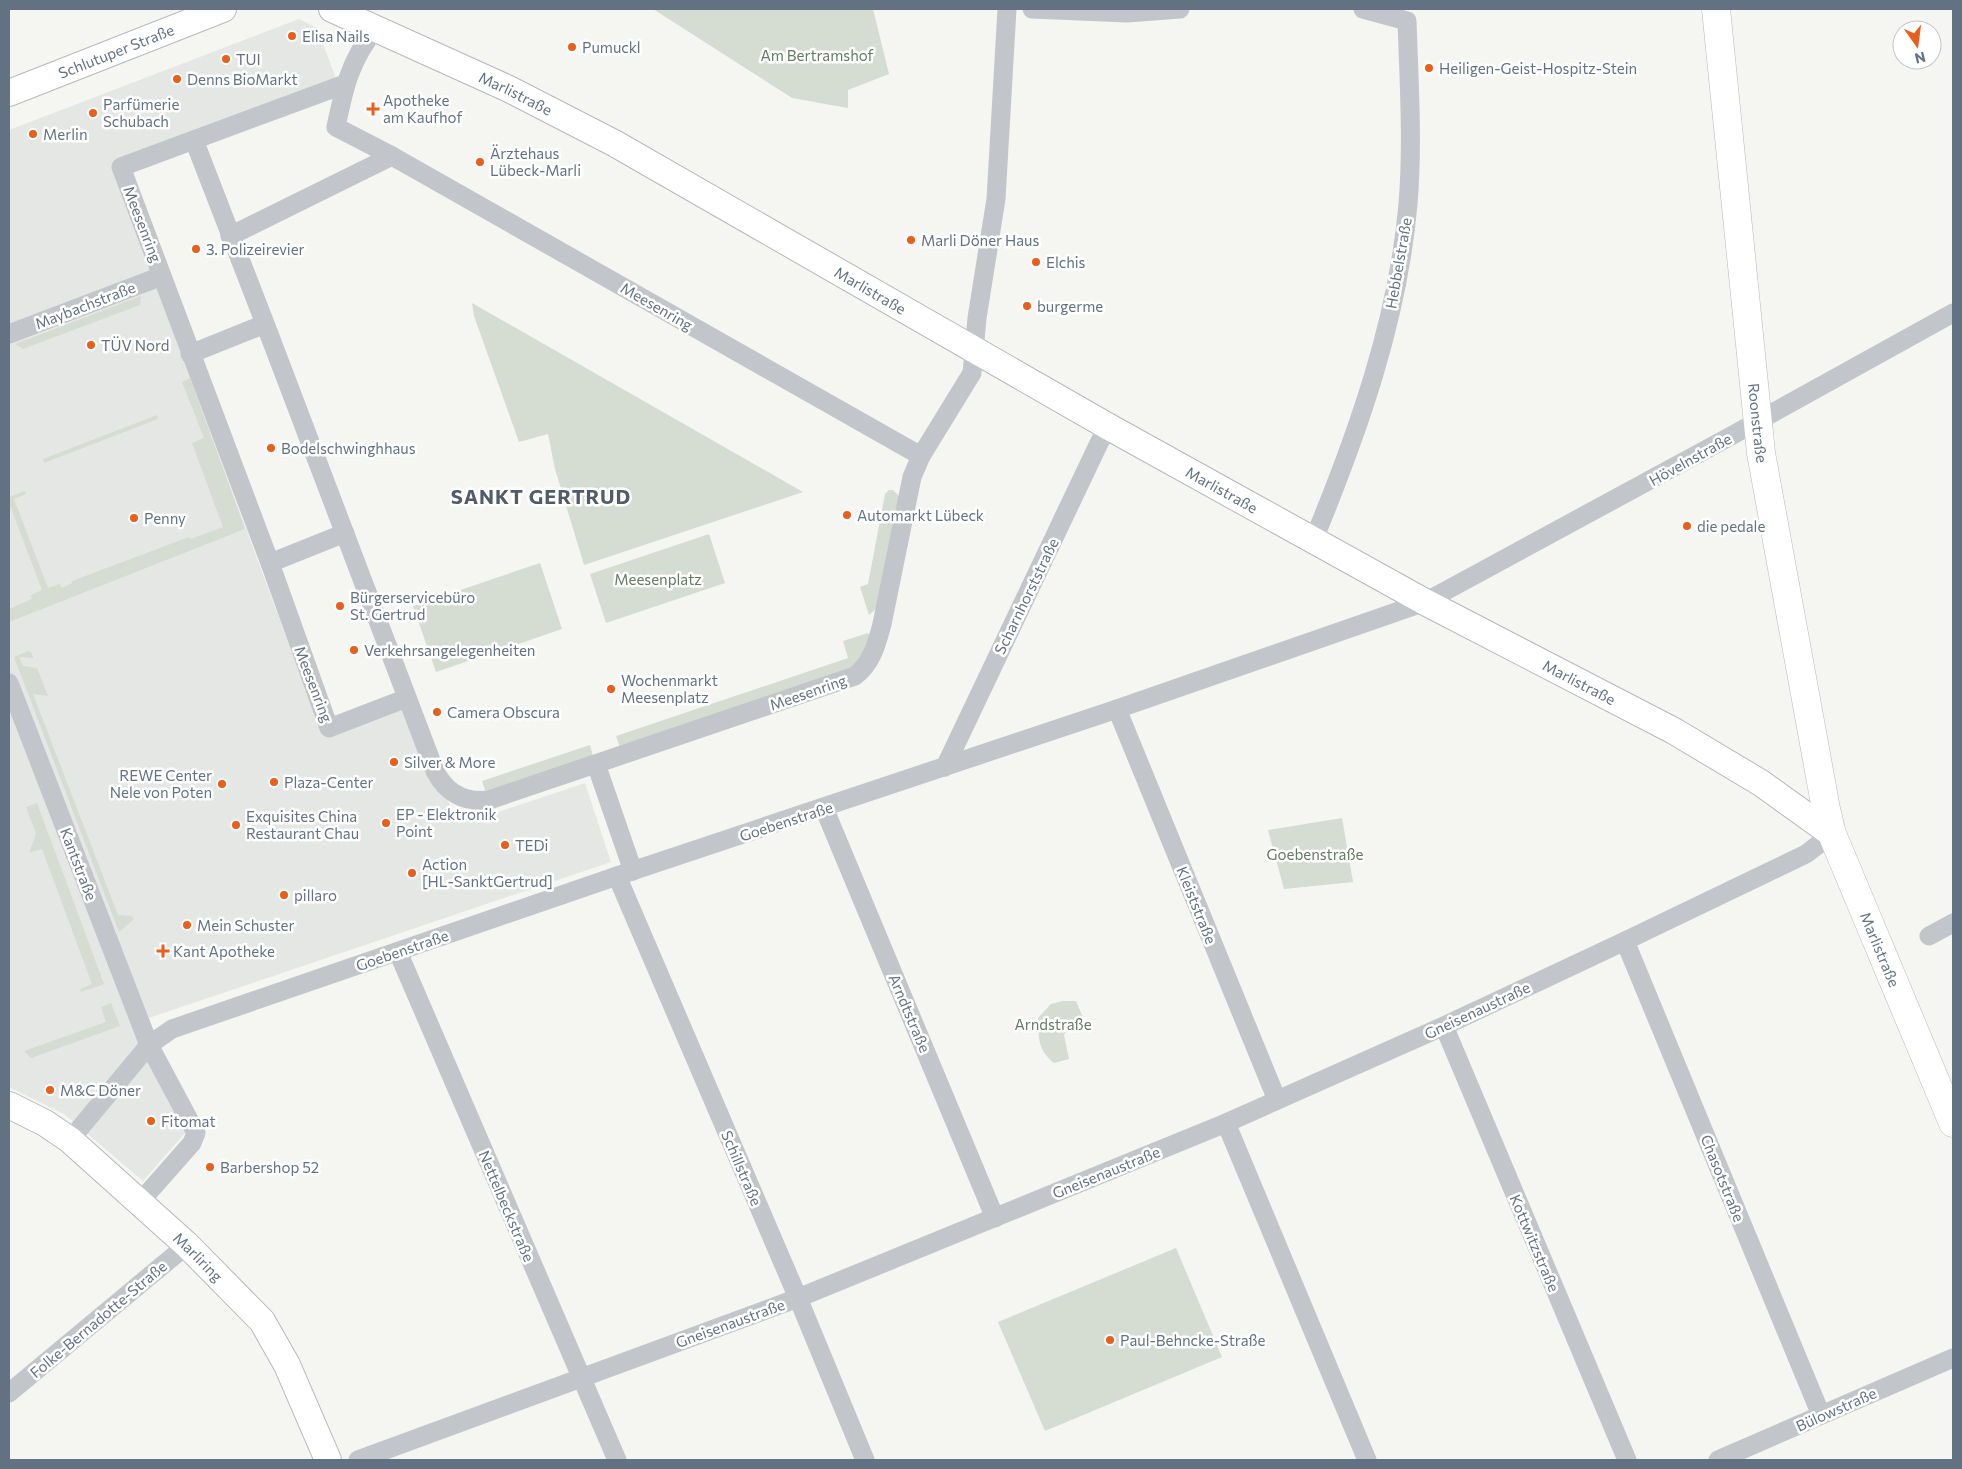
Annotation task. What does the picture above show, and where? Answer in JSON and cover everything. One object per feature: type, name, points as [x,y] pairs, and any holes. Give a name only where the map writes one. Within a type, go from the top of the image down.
[{"type":"main road","name":"Schlutuper Straße","points":[[9,93],[223,9]]},
{"type":"main road","name":"Marlistraße","points":[[332,9],[376,19],[614,143],[1109,427],[1426,602],[1674,731],[1761,783],[1832,834],[1953,1123]]},
{"type":"main road","name":"Roonstraße","points":[[1716,9],[1756,422],[1832,834]]},
{"type":"main road","name":"Marliring","points":[[9,1105],[45,1123],[70,1140],[187,1245],[262,1322],[287,1365],[328,1460]]},
{"type":"street","points":[[974,350],[977,318],[996,199],[1007,9]]},
{"type":"street","points":[[1032,9],[1127,13],[1180,9]]},
{"type":"street","name":"Hebbelstraße","points":[[1314,539],[1358,427],[1382,342],[1397,282],[1408,204],[1410,111],[1406,15],[1363,9]]},
{"type":"street","name":"Meesenring","points":[[376,19],[345,84],[336,127],[392,156],[921,456]]},
{"type":"street","name":"Meesenring","points":[[345,84],[121,167],[270,563],[329,728],[407,698]]},
{"type":"street","name":"Meesenring","points":[[194,140],[438,778],[448,790],[463,798],[481,801],[489,800],[855,676],[861,672],[869,661],[878,640],[912,477],[921,456],[972,373],[974,350]]},
{"type":"street","points":[[230,236],[392,156]]},
{"type":"street","name":"Maybachstraße","points":[[9,334],[162,276]]},
{"type":"street","name":"Hövelnstraße","points":[[1426,602],[1953,313]]},
{"type":"street","points":[[190,354],[265,324]]},
{"type":"street","name":"Scharnhorststraße","points":[[945,767],[1100,441],[1109,427]]},
{"type":"street","points":[[270,563],[345,533]]},
{"type":"street","name":"Goebenstraße","points":[[70,1140],[149,1045],[172,1029],[625,873],[1117,709],[1426,602]]},
{"type":"street","name":"Kantstraße","points":[[9,683],[149,1045]]},
{"type":"street","name":"Kleiststraße","points":[[1117,709],[1277,1100]]},
{"type":"street","points":[[596,764],[625,873]]},
{"type":"street","name":"Arndtstraße","points":[[824,808],[995,1218]]},
{"type":"street","name":"Gneisenaustraße","points":[[358,1460],[798,1298],[1226,1123],[1444,1026],[1787,864],[1806,854],[1832,834]]},
{"type":"street","name":"Schillstraße","points":[[625,873],[865,1460]]},
{"type":"street","points":[[1929,936],[1953,923]]},
{"type":"street","name":"Chasotstraße","points":[[1625,941],[1821,1415]]},
{"type":"street","name":"Nettelbeckstraße","points":[[398,952],[617,1460]]},
{"type":"street","name":"Kottwitzstraße","points":[[1444,1026],[1627,1460]]},
{"type":"street","points":[[140,1202],[192,1144],[196,1133],[149,1045]]},
{"type":"street","points":[[1226,1123],[1367,1460]]},
{"type":"street","name":"Folke-Bernadotte-Straße","points":[[9,1393],[187,1245]]},
{"type":"street","name":"Bülowstraße","points":[[1718,1460],[1953,1358]]},
{"type":"shaded area","points":[[299,19],[317,28],[337,81],[112,166],[318,723],[409,689],[452,811],[483,817],[585,783],[611,862],[131,1024],[186,1132],[143,1181],[64,1114],[9,1087],[9,130]]},
{"type":"green space","name":"Am Bertramshof","points":[[653,9],[873,9],[889,74],[848,90],[848,108],[792,98]]},
{"type":"green space","points":[[141,296],[140,305],[23,349],[15,344]]},
{"type":"green space","points":[[472,303],[803,492],[584,565],[555,469],[548,434],[519,442],[474,316]]},
{"type":"green space","points":[[190,378],[245,529],[9,622],[9,609],[32,599],[31,595],[42,590],[9,503],[9,497],[25,491],[26,494],[14,499],[48,588],[60,584],[62,588],[72,583],[72,581],[189,537],[191,539],[223,527],[192,443],[204,438],[182,382]]},
{"type":"green space","points":[[157,415],[158,419],[44,463],[43,459]]},
{"type":"green space","points":[[889,490],[893,490],[899,496],[877,608],[869,615],[860,587],[868,584],[885,494]]},
{"type":"green space","name":"Meesenplatz","points":[[709,534],[725,583],[606,623],[590,574]]},
{"type":"green space","points":[[540,563],[562,629],[436,672],[413,606]]},
{"type":"green space","points":[[868,633],[872,638],[852,670],[620,748],[616,736],[848,658],[843,641]]},
{"type":"green space","points":[[28,651],[32,653],[33,658],[19,657],[23,666],[37,668],[48,696],[33,694],[118,915],[132,916],[134,919],[119,932],[14,657]]},
{"type":"green space","points":[[590,745],[593,756],[486,793],[482,781]]},
{"type":"green space","points":[[37,803],[104,984],[81,992],[80,989],[92,984],[42,849],[29,853],[36,834],[26,807]]},
{"type":"green space","name":"Goebenstraße","points":[[1342,818],[1353,882],[1284,889],[1268,830]]},
{"type":"green space","name":"Arndstraße","points":[[1063,1001],[1076,1001],[1084,1020],[1070,1025],[1064,1035],[1069,1059],[1054,1063],[1044,1053],[1040,1043],[1038,1018],[1051,1004]]},
{"type":"green space","points":[[111,1003],[120,1026],[31,1058],[24,1051],[106,1022],[101,1007]]},
{"type":"green space","name":"Paul-Behncke-Straße","points":[[1176,1248],[1222,1357],[1045,1431],[998,1322]]},
{"type":"place","name":"Elisa Nails","points":[[292,36]]},
{"type":"place","name":"Pumuckl","points":[[572,47]]},
{"type":"place","name":"TUI","points":[[226,59]]},
{"type":"place","name":"Heiligen-Geist-Hospitz-Stein","points":[[1429,68]]},
{"type":"place","name":"Denns BioMarkt","points":[[177,79]]},
{"type":"place","name":"Apotheke am Kaufhof","points":[[373,109]]},
{"type":"place","name":"Parfümerie Schubach","points":[[93,113]]},
{"type":"place","name":"Merlin","points":[[33,134]]},
{"type":"place","name":"Ärztehaus Lübeck-Marli","points":[[480,162]]},
{"type":"place","name":"Marli Döner Haus","points":[[911,240]]},
{"type":"place","name":"3. Polizeirevier","points":[[196,249]]},
{"type":"place","name":"Elchis","points":[[1036,262]]},
{"type":"place","name":"burgerme","points":[[1027,306]]},
{"type":"place","name":"TÜV Nord","points":[[91,345]]},
{"type":"place","name":"Bodelschwinghhaus","points":[[271,448]]},
{"type":"place","name":"Automarkt Lübeck","points":[[847,515]]},
{"type":"place","name":"Penny","points":[[134,518]]},
{"type":"place","name":"die pedale","points":[[1687,526]]},
{"type":"place","name":"Bürgerservicebüro St. Gertrud","points":[[340,606]]},
{"type":"place","name":"Verkehrsangelegenheiten","points":[[354,650]]},
{"type":"place","name":"Wochenmarkt Meesenplatz","points":[[611,689]]},
{"type":"place","name":"Camera Obscura","points":[[437,712]]},
{"type":"place","name":"Silver & More","points":[[394,762]]},
{"type":"place","name":"Plaza-Center","points":[[274,782]]},
{"type":"place","name":"REWE Center Nele von Poten","points":[[222,784]]},
{"type":"place","name":"EP - Elektronik Point","points":[[386,823]]},
{"type":"place","name":"Exquisites China Restaurant Chau","points":[[236,825]]},
{"type":"place","name":"TEDi","points":[[505,845]]},
{"type":"place","name":"Action [HL-SanktGertrud]","points":[[412,873]]},
{"type":"place","name":"pillaro","points":[[284,895]]},
{"type":"place","name":"Mein Schuster","points":[[187,925]]},
{"type":"place","name":"Kant Apotheke","points":[[163,951]]},
{"type":"place","name":"M&C Döner","points":[[50,1090]]},
{"type":"place","name":"Fitomat","points":[[151,1121]]},
{"type":"place","name":"Barbershop 52","points":[[210,1167]]},
{"type":"place","name":"Paul-Behncke-Straße","points":[[1110,1340]]},
{"type":"district","name":"SANKT GERTRUD","points":[[541,496]]}]
